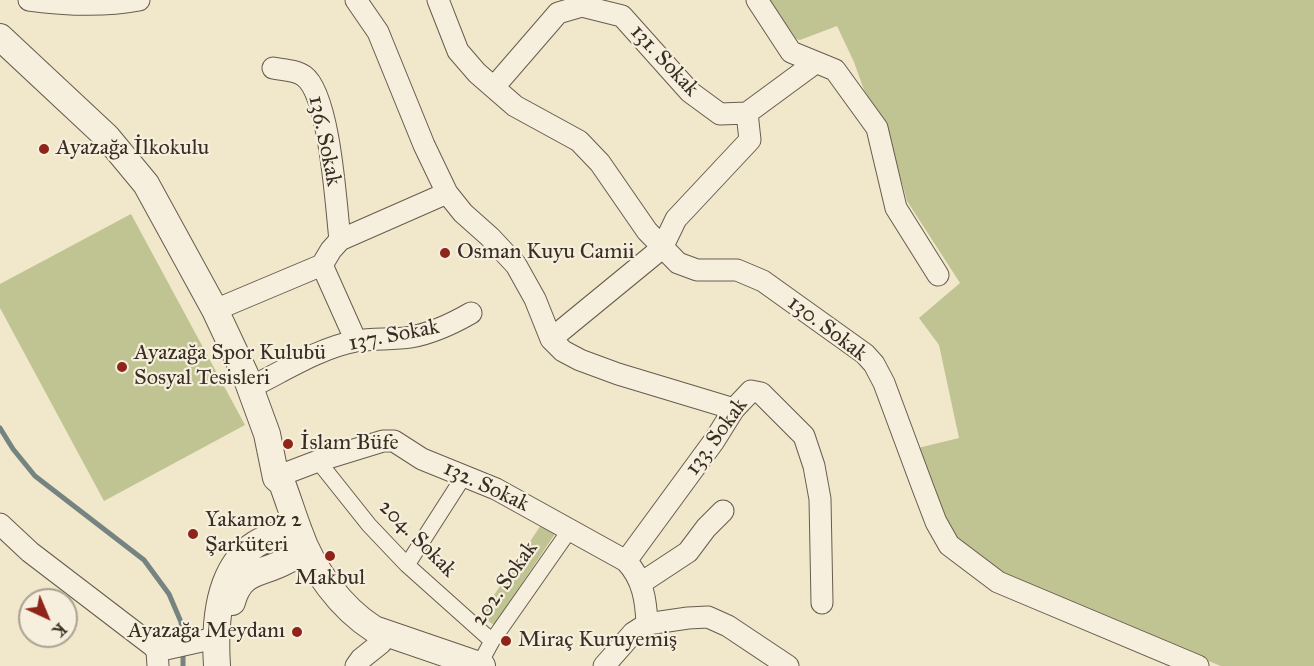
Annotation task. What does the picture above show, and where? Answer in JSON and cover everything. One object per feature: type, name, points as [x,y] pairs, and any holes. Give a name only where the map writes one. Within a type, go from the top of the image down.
[{"type":"street","points":[[29,0],[67,5],[118,4],[139,0]]},
{"type":"street","points":[[356,0],[378,32],[427,153],[447,193],[463,213],[516,265],[535,299],[544,327],[562,351],[618,374],[734,409]]},
{"type":"street","name":"130. Sokak","points":[[438,0],[458,51],[477,73],[515,106],[579,141],[600,163],[647,231],[678,263],[697,270],[737,270],[763,281],[865,354],[874,364],[884,383],[936,522],[949,545],[998,582],[1198,666]]},
{"type":"street","points":[[758,0],[791,52],[835,70],[876,128],[896,208],[938,274]]},
{"type":"street","name":"131. Sokak","points":[[494,87],[558,14],[582,6],[622,16],[690,92],[720,114],[747,113]]},
{"type":"street","points":[[0,38],[107,137],[134,167],[170,225],[214,310],[250,387],[270,446],[276,477],[275,493],[297,542],[324,579],[362,621],[380,648],[481,666]]},
{"type":"street","points":[[551,339],[662,248],[676,219],[750,140],[747,113],[815,63]]},
{"type":"street","name":"136. Sokak","points":[[273,68],[293,71],[304,76],[314,88],[325,124],[340,240]]},
{"type":"street","points":[[214,310],[322,265],[340,240],[447,193]]},
{"type":"street","points":[[322,265],[356,341]]},
{"type":"street","name":"137. Sokak","points":[[250,387],[316,355],[356,341],[412,337],[442,328],[471,313]]},
{"type":"street","name":"133. Sokak","points":[[626,561],[714,441],[734,409],[751,392],[761,393],[804,436],[814,466],[820,499],[822,603]]},
{"type":"street","name":"132. Sokak","points":[[276,477],[383,441],[394,441],[422,459],[506,494],[626,561],[635,571],[641,583],[647,624]]},
{"type":"street","name":"204. Sokak","points":[[318,461],[369,525],[407,565],[492,641]]},
{"type":"street","points":[[407,565],[464,476]]},
{"type":"street","points":[[641,583],[688,552],[706,528],[723,511]]},
{"type":"street","points":[[0,524],[30,552],[143,637],[158,658],[215,638]]},
{"type":"street","name":"202. Sokak","points":[[481,666],[492,641],[569,531]]},
{"type":"street","points":[[217,666],[215,638],[222,595],[237,560],[258,543],[273,536],[297,542]]},
{"type":"street","points":[[227,666],[228,622],[238,585],[245,577],[286,561],[297,542]]},
{"type":"street","points":[[604,666],[633,633],[647,624],[708,617],[728,626],[788,666]]},
{"type":"street","points":[[356,666],[361,659],[380,648],[407,650],[454,666]]},
{"type":"green space","points":[[770,0],[1314,0],[1314,666],[1221,666],[1142,635],[1003,574],[957,538],[950,528],[918,448],[959,438],[939,345],[919,318],[960,283],[907,201],[887,128],[864,90],[837,26],[800,40],[796,39]]},
{"type":"green space","name":"Ayazağa Spor Kulubü Sosyal Tesisleri","points":[[131,214],[245,425],[104,501],[0,308],[0,284]]},
{"type":"green space","points":[[541,525],[555,534],[494,625],[480,616]]},
{"type":"waterway","points":[[0,428],[13,449],[35,476],[144,560],[169,594],[181,622],[183,641]]},
{"type":"waterway","points":[[183,650],[183,666]]},
{"type":"place","name":"Ayazağa İlkokulu","points":[[44,149]]},
{"type":"place","name":"Osman Kuyu Camii","points":[[445,253]]},
{"type":"place","name":"Ayazağa Spor Kulubü Sosyal Tesisleri","points":[[122,367]]},
{"type":"place","name":"İslam Büfe","points":[[288,444]]},
{"type":"place","name":"Yakamoz 2 Şarküteri","points":[[193,534]]},
{"type":"place","name":"Makbul","points":[[330,556]]},
{"type":"place","name":"Ayazağa Meydanı","points":[[297,632]]},
{"type":"place","name":"Miraç Kuruyemiş","points":[[506,641]]}]
